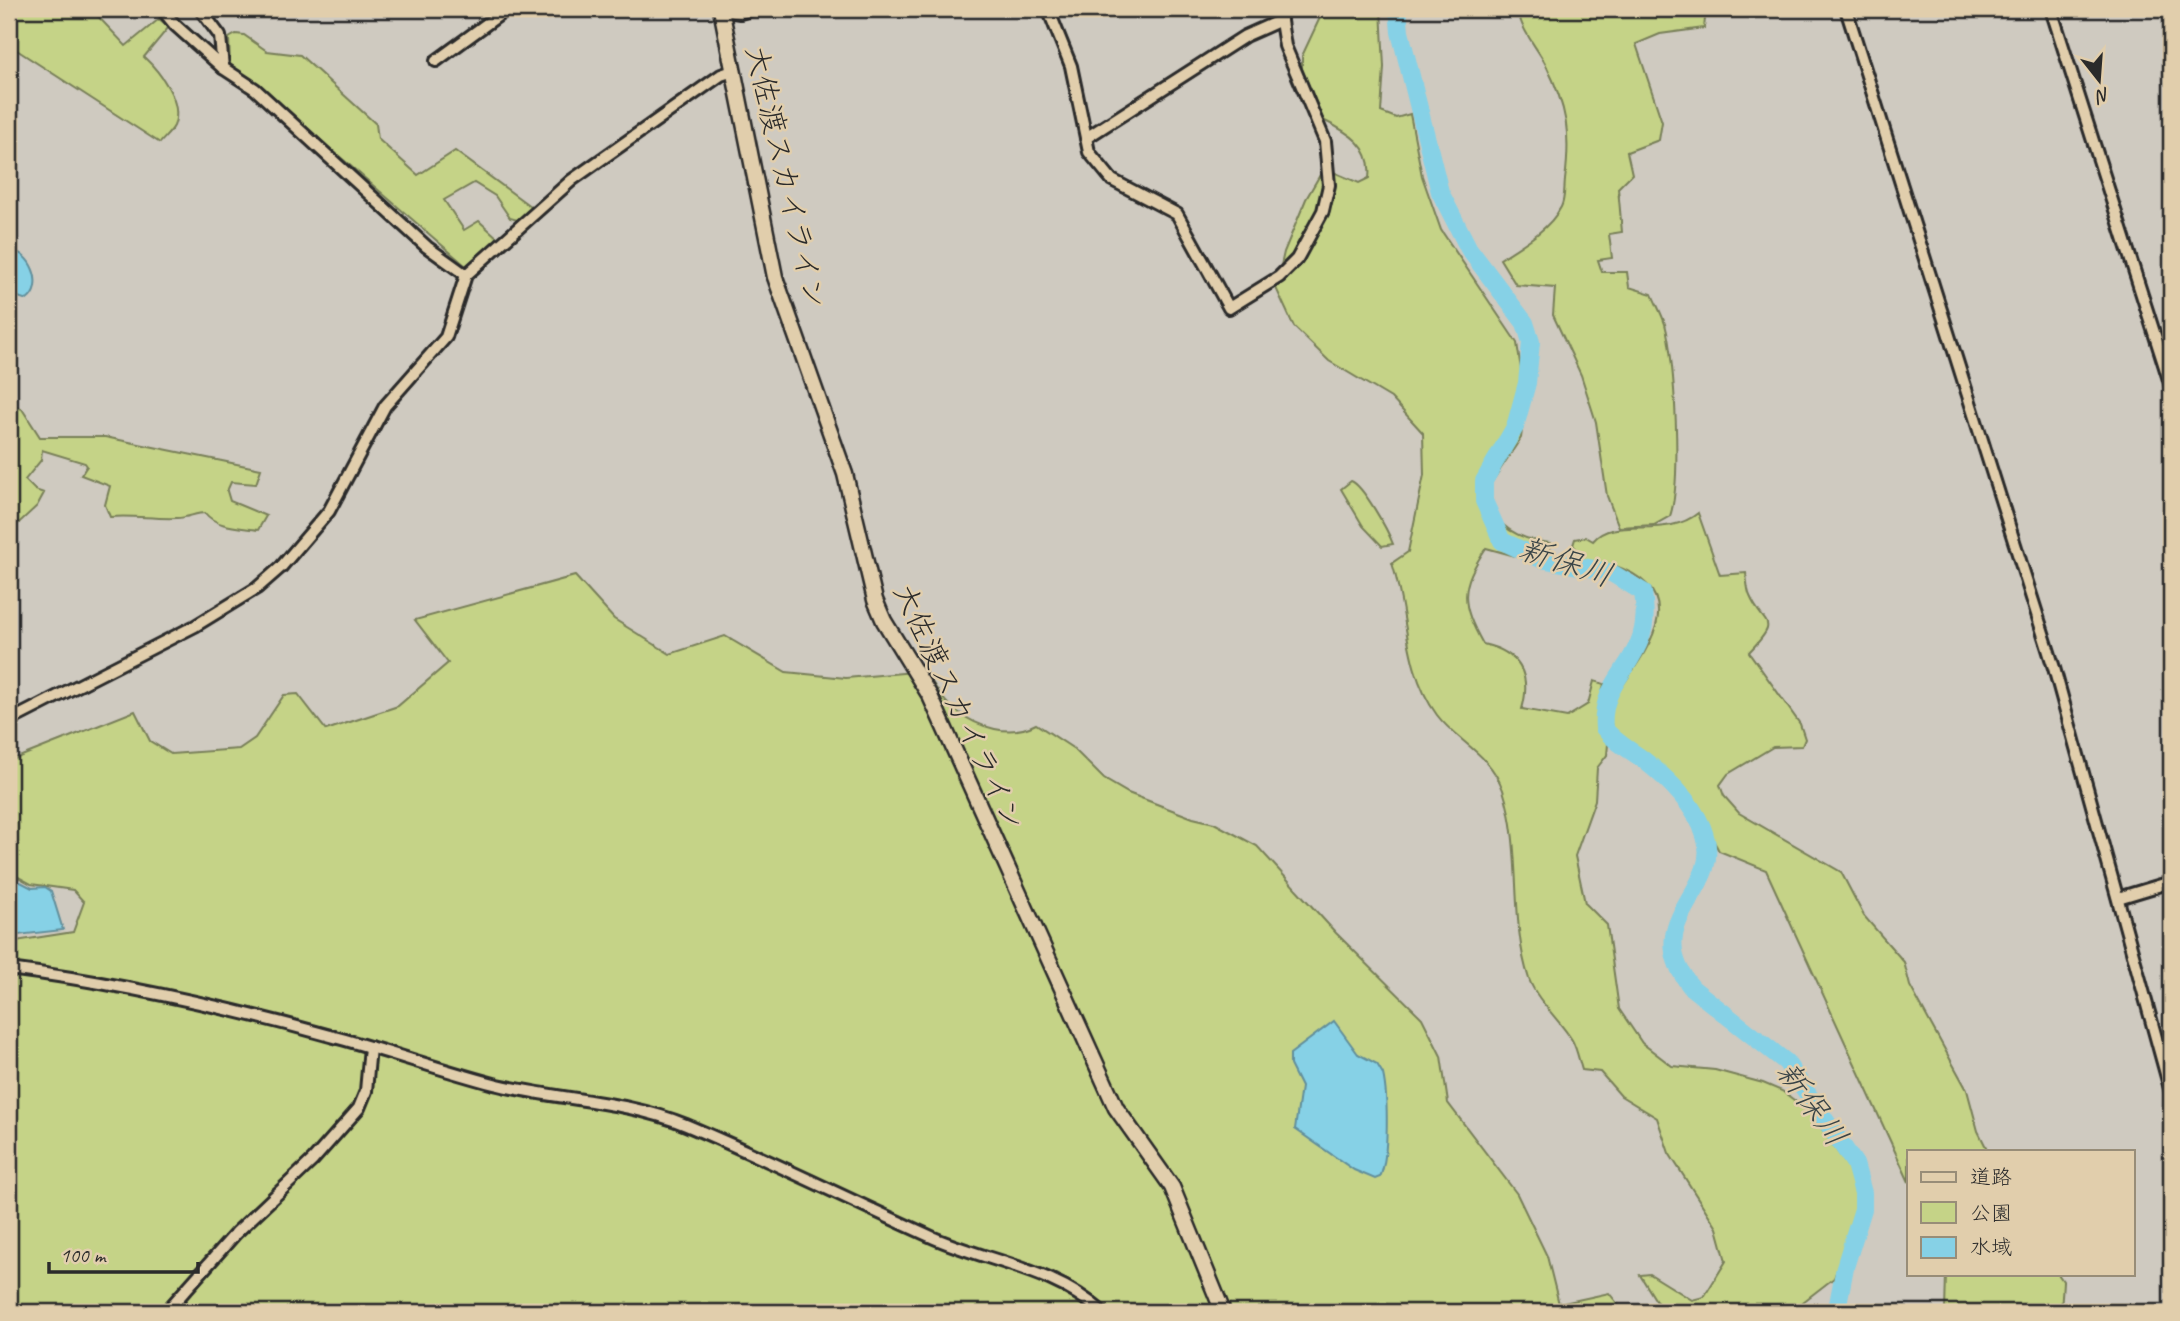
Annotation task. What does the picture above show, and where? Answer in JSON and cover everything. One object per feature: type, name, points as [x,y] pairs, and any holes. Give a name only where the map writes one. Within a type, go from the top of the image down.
[{"type":"street","points":[[162,9],[175,25],[223,68],[255,89],[427,247],[466,275]]},
{"type":"street","points":[[200,9],[220,36],[223,68]]},
{"type":"street","points":[[436,61],[507,9]]},
{"type":"street","points":[[722,9],[740,13],[753,9]]},
{"type":"street","name":"大佐渡スカイライン","points":[[722,9],[775,277],[845,474],[880,611],[930,696],[1116,1108],[1172,1187],[1223,1312]]},
{"type":"street","points":[[1048,9],[1070,66],[1089,152],[1112,180],[1177,214],[1229,308],[1279,277],[1297,259],[1323,211],[1329,186],[1325,141],[1285,46],[1280,14],[1086,138]]},
{"type":"street","points":[[1846,9],[2054,668],[2171,1092]]},
{"type":"street","points":[[2051,9],[2171,386]]},
{"type":"street","points":[[9,721],[195,626],[257,588],[281,567],[329,511],[385,406],[446,337],[466,275],[572,180],[721,75],[733,71]]},
{"type":"street","points":[[2118,898],[2171,882]]},
{"type":"street","points":[[9,969],[141,990],[370,1047],[496,1084],[561,1099],[653,1113],[687,1125],[939,1240],[1055,1279],[1085,1296],[1102,1312]]},
{"type":"street","points":[[166,1312],[226,1243],[313,1160],[359,1108],[366,1091],[370,1047]]},
{"type":"green space","points":[[14,9],[91,9],[126,46],[159,19],[169,27],[144,57],[163,79],[173,97],[176,117],[171,130],[160,143],[9,45],[9,18]]},
{"type":"green space","points":[[1324,9],[1381,9],[1384,67],[1381,112],[1396,118],[1410,114],[1422,176],[1441,230],[1517,343],[1526,402],[1521,438],[1490,485],[1492,502],[1498,519],[1510,531],[1526,538],[1550,543],[1550,555],[1541,563],[1486,548],[1471,574],[1466,595],[1467,606],[1483,644],[1506,653],[1520,666],[1525,685],[1522,709],[1567,717],[1588,704],[1594,681],[1604,684],[1598,710],[1598,729],[1608,744],[1607,755],[1597,768],[1595,800],[1575,856],[1585,903],[1607,925],[1619,1009],[1642,1043],[1672,1066],[1715,1070],[1782,1091],[1810,1112],[1850,1170],[1857,1194],[1857,1213],[1834,1278],[1790,1312],[1651,1312],[1658,1304],[1640,1275],[1650,1274],[1692,1300],[1704,1297],[1726,1261],[1717,1228],[1669,1153],[1657,1118],[1621,1096],[1600,1072],[1582,1070],[1572,1040],[1537,995],[1529,979],[1519,933],[1513,837],[1503,790],[1490,766],[1437,715],[1418,680],[1392,563],[1408,552],[1424,475],[1423,433],[1391,398],[1329,361],[1294,327],[1276,288],[1284,252],[1306,199],[1324,168],[1359,183],[1369,178],[1367,157],[1363,149],[1350,135],[1323,120],[1302,69],[1302,56]]},
{"type":"green space","points":[[1529,9],[1706,9],[1704,28],[1660,34],[1636,44],[1662,122],[1659,140],[1627,152],[1632,174],[1618,188],[1622,232],[1609,234],[1612,258],[1598,260],[1602,272],[1627,272],[1629,287],[1652,294],[1669,341],[1674,391],[1676,477],[1670,516],[1654,525],[1619,527],[1607,496],[1596,422],[1581,375],[1553,315],[1555,288],[1516,285],[1500,259],[1549,223],[1561,207],[1564,197],[1568,149],[1566,121],[1553,80],[1520,19]]},
{"type":"green space","points":[[236,34],[244,35],[267,51],[300,55],[376,124],[378,139],[418,175],[455,151],[534,209],[521,221],[510,218],[495,196],[474,183],[444,200],[464,230],[479,221],[499,239],[466,266],[278,103],[238,73],[230,64],[229,38]]},
{"type":"green space","points":[[9,403],[22,409],[40,437],[105,437],[261,469],[256,484],[231,482],[227,491],[230,501],[266,516],[258,530],[216,522],[205,513],[177,518],[110,517],[105,505],[110,486],[81,475],[87,466],[85,463],[42,450],[41,460],[25,480],[35,490],[44,493],[37,506],[9,532]]},
{"type":"green space","points":[[1351,481],[1368,499],[1393,544],[1382,546],[1363,526],[1341,489]]},
{"type":"green space","points":[[1698,513],[1720,575],[1746,573],[1749,594],[1767,623],[1765,633],[1749,652],[1800,724],[1805,739],[1802,746],[1773,747],[1728,774],[1720,785],[1724,796],[1739,813],[1841,872],[1864,916],[1904,962],[1910,986],[1967,1090],[1978,1131],[1988,1150],[1907,1150],[1907,1178],[1766,870],[1719,851],[1687,798],[1674,783],[1645,754],[1612,728],[1609,713],[1612,701],[1649,645],[1656,626],[1658,608],[1653,592],[1638,577],[1609,564],[1581,563],[1575,556],[1578,551],[1573,545],[1575,539],[1586,537],[1593,541],[1602,533],[1614,529],[1656,527],[1685,521]]},
{"type":"green space","points":[[575,576],[614,619],[670,654],[725,636],[786,672],[846,678],[925,671],[946,702],[974,722],[1005,730],[1036,724],[1074,749],[1104,779],[1128,793],[1193,818],[1214,823],[1257,846],[1336,933],[1422,1018],[1441,1056],[1448,1103],[1517,1194],[1547,1256],[1559,1304],[1609,1293],[1624,1312],[9,1312],[9,942],[73,932],[84,902],[73,890],[31,884],[9,872],[9,761],[135,711],[150,741],[171,754],[239,749],[255,738],[284,695],[298,694],[326,730],[398,706],[448,663],[415,620]]},
{"type":"green space","points":[[1946,1276],[2059,1276],[2063,1281],[2061,1312],[1945,1312]]},
{"type":"water","points":[[14,251],[26,259],[34,273],[35,288],[27,300],[18,297],[10,279],[9,256]]},
{"type":"water","points":[[9,876],[32,888],[45,887],[51,891],[63,930],[9,936]]},
{"type":"water","points":[[1334,1021],[1358,1054],[1377,1064],[1383,1074],[1387,1111],[1385,1156],[1380,1177],[1375,1179],[1354,1170],[1295,1129],[1301,1087],[1290,1065],[1290,1054]]},
{"type":"waterway","name":"新保川","points":[[1398,9],[1400,32],[1440,192],[1469,249],[1525,323],[1531,342],[1527,383],[1515,427],[1484,481],[1484,501],[1502,541],[1541,559],[1610,572],[1643,592],[1643,631],[1636,649],[1611,691],[1604,714],[1604,728],[1672,785],[1689,804],[1705,836],[1707,856],[1703,874],[1677,925],[1673,944],[1678,965],[1692,988],[1786,1062],[1855,1164],[1863,1193],[1863,1209],[1845,1267],[1838,1304],[1840,1312]]}]
